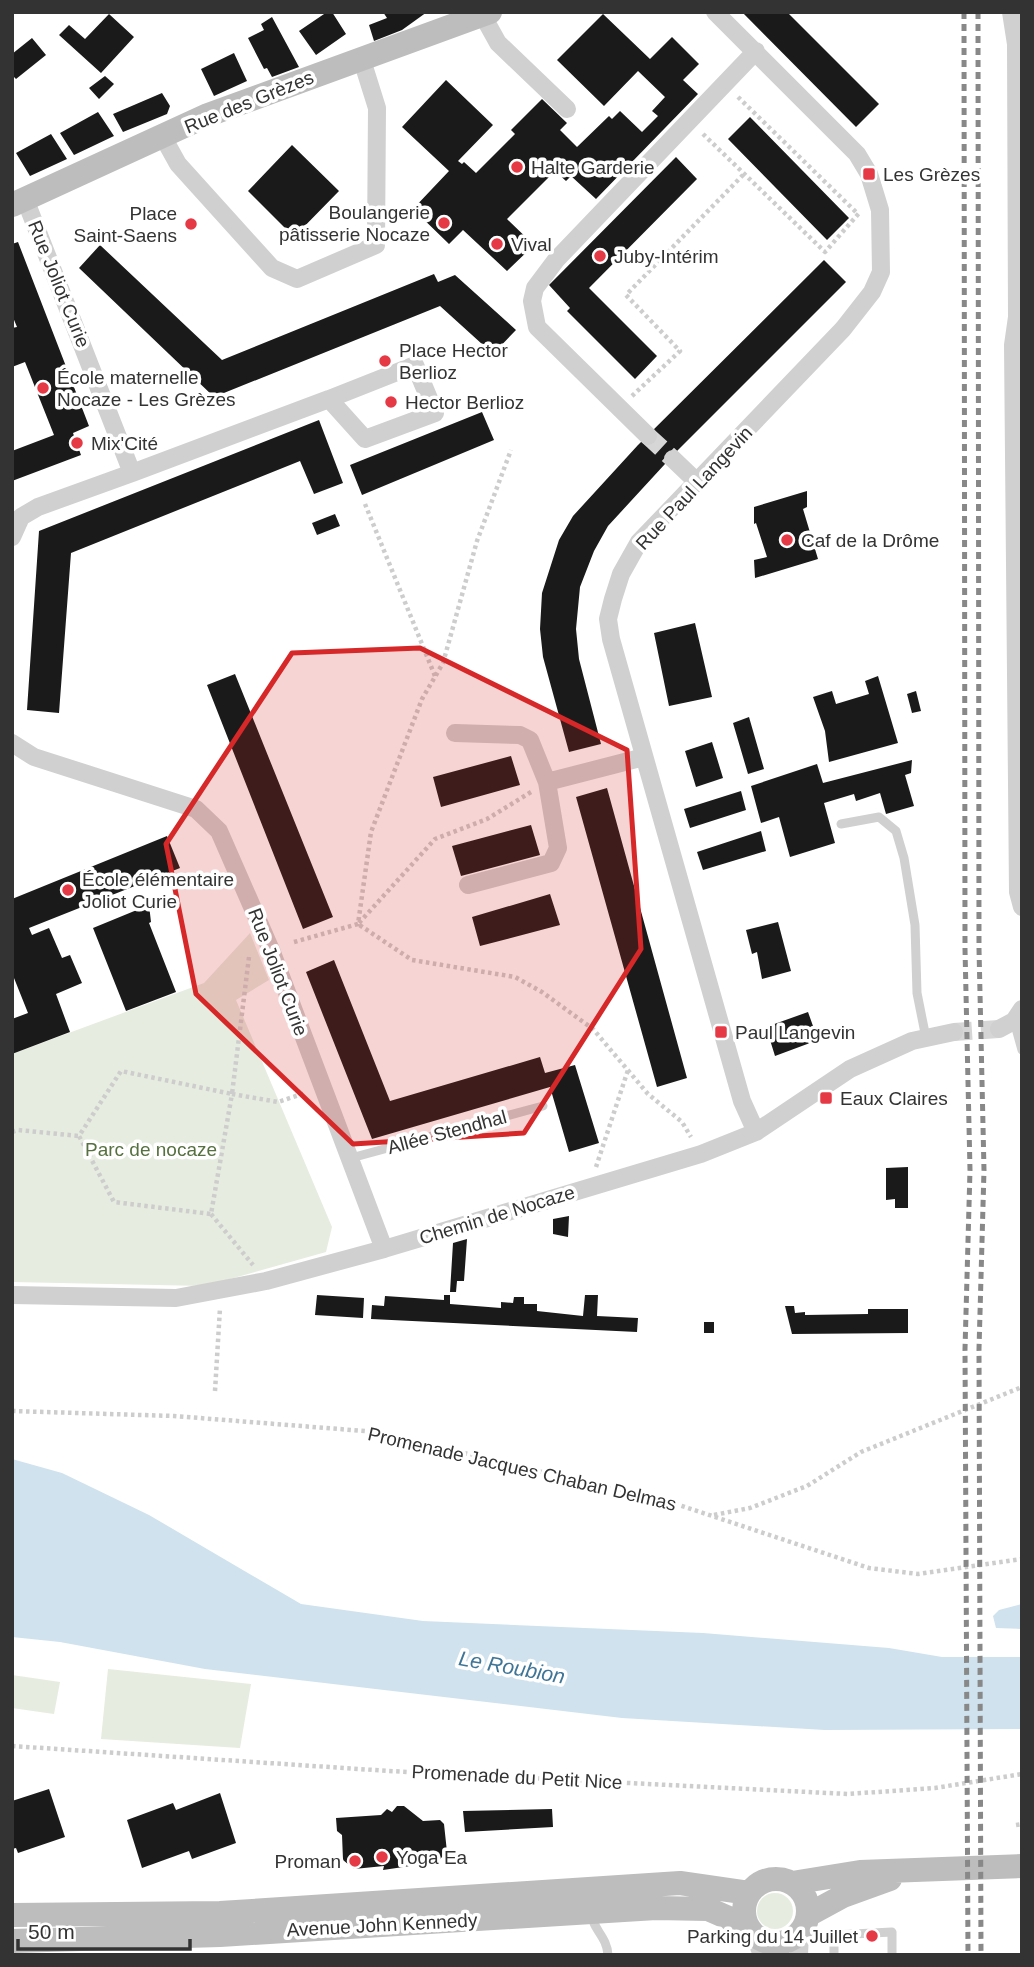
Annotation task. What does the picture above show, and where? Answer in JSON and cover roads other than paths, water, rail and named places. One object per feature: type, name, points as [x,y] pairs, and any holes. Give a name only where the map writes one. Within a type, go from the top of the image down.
[{"type":"main road","name":"Rue des Grèzes","points":[[18,202],[163,138],[208,115],[361,57],[487,14]]},
{"type":"main road","points":[[910,1873],[843,1896],[802,1934],[779,1943],[755,1939],[744,1906],[749,1893],[764,1881],[773,1879],[792,1883],[860,1872],[910,1873],[1022,1866]]},
{"type":"main road","name":"Avenue John Kennedy","points":[[12,1915],[220,1913],[680,1883],[749,1893]]},
{"type":"main road","points":[[792,1883],[806,1900],[802,1934]]},
{"type":"main road","name":"Avenue John Kennedy","points":[[12,1941],[220,1935],[656,1908],[708,1909],[755,1939]]},
{"type":"street","name":"Rue Paul Langevin","points":[[715,12],[857,154],[876,193],[880,210],[881,271],[872,292],[842,329],[639,542],[621,573],[608,619],[644,757],[742,1101],[756,1132]]},
{"type":"street","points":[[487,14],[498,43],[567,110]]},
{"type":"street","points":[[1016,34],[1018,892],[1022,907]]},
{"type":"street","points":[[648,436],[537,327],[532,301],[535,288],[549,268],[756,51]]},
{"type":"street","points":[[163,138],[178,164],[272,268],[297,279],[376,245],[377,108],[361,57]]},
{"type":"street","name":"Rue Joliot Curie","points":[[18,202],[132,473]]},
{"type":"street","points":[[12,537],[21,517],[37,507],[415,365],[435,413],[365,439],[329,399]]},
{"type":"street","points":[[673,459],[697,482]]},
{"type":"street","points":[[455,733],[520,735],[530,740],[547,782],[558,848],[551,863],[468,886]]},
{"type":"street","name":"Rue Joliot Curie","points":[[12,743],[34,757],[196,809],[211,820],[227,847],[266,937],[384,1249]]},
{"type":"street","points":[[547,782],[644,757]]},
{"type":"street","name":"Chemin de Nocaze","points":[[12,1295],[176,1298],[266,1281],[384,1249],[701,1154],[756,1132],[850,1069],[926,1038],[954,1032]]},
{"type":"lane","points":[[1017,317],[1022,289]]},
{"type":"lane","points":[[841,824],[878,817],[896,831],[904,858],[915,925],[917,993],[926,1038]]},
{"type":"lane","points":[[1014,1021],[1022,1050]]},
{"type":"lane","name":"Allée Stendhal","points":[[351,1158],[543,1106]]},
{"type":"lane","points":[[592,1912],[592,1920],[607,1940],[608,1955]]},
{"type":"lane","points":[[834,1955],[834,1934],[892,1932],[892,1955]]},
{"type":"water","name":"Le Roubion","points":[[12,1459],[62,1473],[149,1515],[301,1604],[423,1621],[703,1633],[889,1648],[942,1657],[1022,1657],[1022,1729],[825,1730],[622,1718],[205,1669],[60,1642],[12,1637]]},
{"type":"water","points":[[1022,1604],[1022,1629],[996,1628],[993,1616],[999,1610]]},
{"type":"tunnel","points":[[648,436],[673,459]]},
{"type":"tunnel","points":[[954,1032],[999,1029]]},
{"type":"railway","points":[[964,12],[965,949],[970,1170],[965,1349],[968,1955]]},
{"type":"railway","points":[[978,12],[979,949],[984,1170],[979,1349],[981,1955]]},
{"type":"place","name":"Halte Garderie","points":[[517,167]]},
{"type":"place","name":"Les Grèzes","points":[[869,174]]},
{"type":"place","name":"Boulangerie pâtisserie Nocaze","points":[[444,223]]},
{"type":"place","name":"Place Saint-Saens","points":[[191,224]]},
{"type":"place","name":"Vival","points":[[497,244]]},
{"type":"place","name":"Juby-Intérim","points":[[600,256]]},
{"type":"place","name":"Place Hector Berlioz","points":[[385,361]]},
{"type":"place","name":"École maternelle Nocaze - Les Grèzes","points":[[43,388]]},
{"type":"place","name":"Hector Berlioz","points":[[391,402]]},
{"type":"place","name":"Mix'Cité","points":[[77,443]]},
{"type":"place","name":"Caf de la Drôme","points":[[787,540]]},
{"type":"place","name":"École élémentaire Joliot Curie","points":[[68,890]]},
{"type":"place","name":"Paul Langevin","points":[[721,1032]]},
{"type":"place","name":"Eaux Claires","points":[[826,1098]]},
{"type":"place","name":"Yoga Ea","points":[[382,1857]]},
{"type":"place","name":"Proman","points":[[355,1861]]},
{"type":"place","name":"Parking du 14 Juillet","points":[[872,1936]]},
{"type":"park label","name":"Parc de nocaze","points":[[151,1149]]}]
